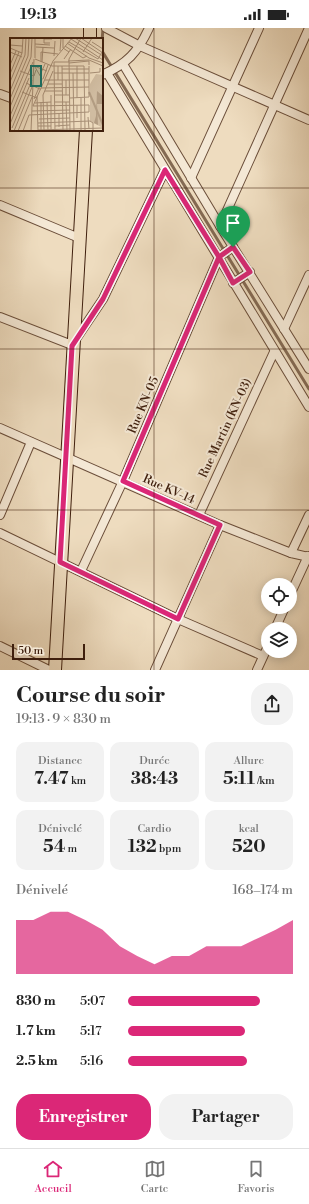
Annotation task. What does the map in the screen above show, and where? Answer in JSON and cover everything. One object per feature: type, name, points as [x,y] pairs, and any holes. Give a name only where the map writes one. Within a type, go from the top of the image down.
[{"type":"main road","points":[[55,670],[72,346],[86,131]]},
{"type":"street","points":[[106,28],[140,46],[309,120]]},
{"type":"street","points":[[149,28],[140,46],[121,65],[107,73],[165,170],[226,252],[247,273],[309,369]]},
{"type":"street","points":[[191,178],[259,28]]},
{"type":"street","points":[[220,226],[309,28]]},
{"type":"street","points":[[121,65],[220,226],[235,281],[274,352],[309,407]]},
{"type":"street","points":[[0,94],[10,98]]},
{"type":"street","points":[[0,317],[72,346],[103,299],[165,170]]},
{"type":"street","points":[[0,204],[79,238]]},
{"type":"street","name":"Rue KN-05","points":[[81,571],[226,252]]},
{"type":"street","points":[[235,281],[247,273]]},
{"type":"street","points":[[284,329],[309,275]]},
{"type":"street","name":"Rue Martin (KN-03)","points":[[199,515],[274,352]]},
{"type":"street","name":"Rue KV-14","points":[[0,428],[67,456],[220,525],[291,553],[308,557]]},
{"type":"street","points":[[0,515],[31,442]]},
{"type":"street","points":[[291,553],[309,515]]},
{"type":"street","points":[[155,670],[220,525]]},
{"type":"street","points":[[0,533],[178,619],[261,655]]},
{"type":"street","points":[[297,580],[308,557]]},
{"type":"street","points":[[0,646],[38,668],[49,670]]},
{"type":"street","points":[[257,670],[262,658]]},
{"type":"waterway","points":[[102,38],[103,28]]},
{"type":"waterway","points":[[103,53],[309,389]]},
{"type":"route","points":[[233,247],[219,257],[165,170],[103,299],[96,312],[72,346],[60,562],[178,619],[220,525],[123,481],[219,257],[233,283],[250,272],[233,247]]}]
